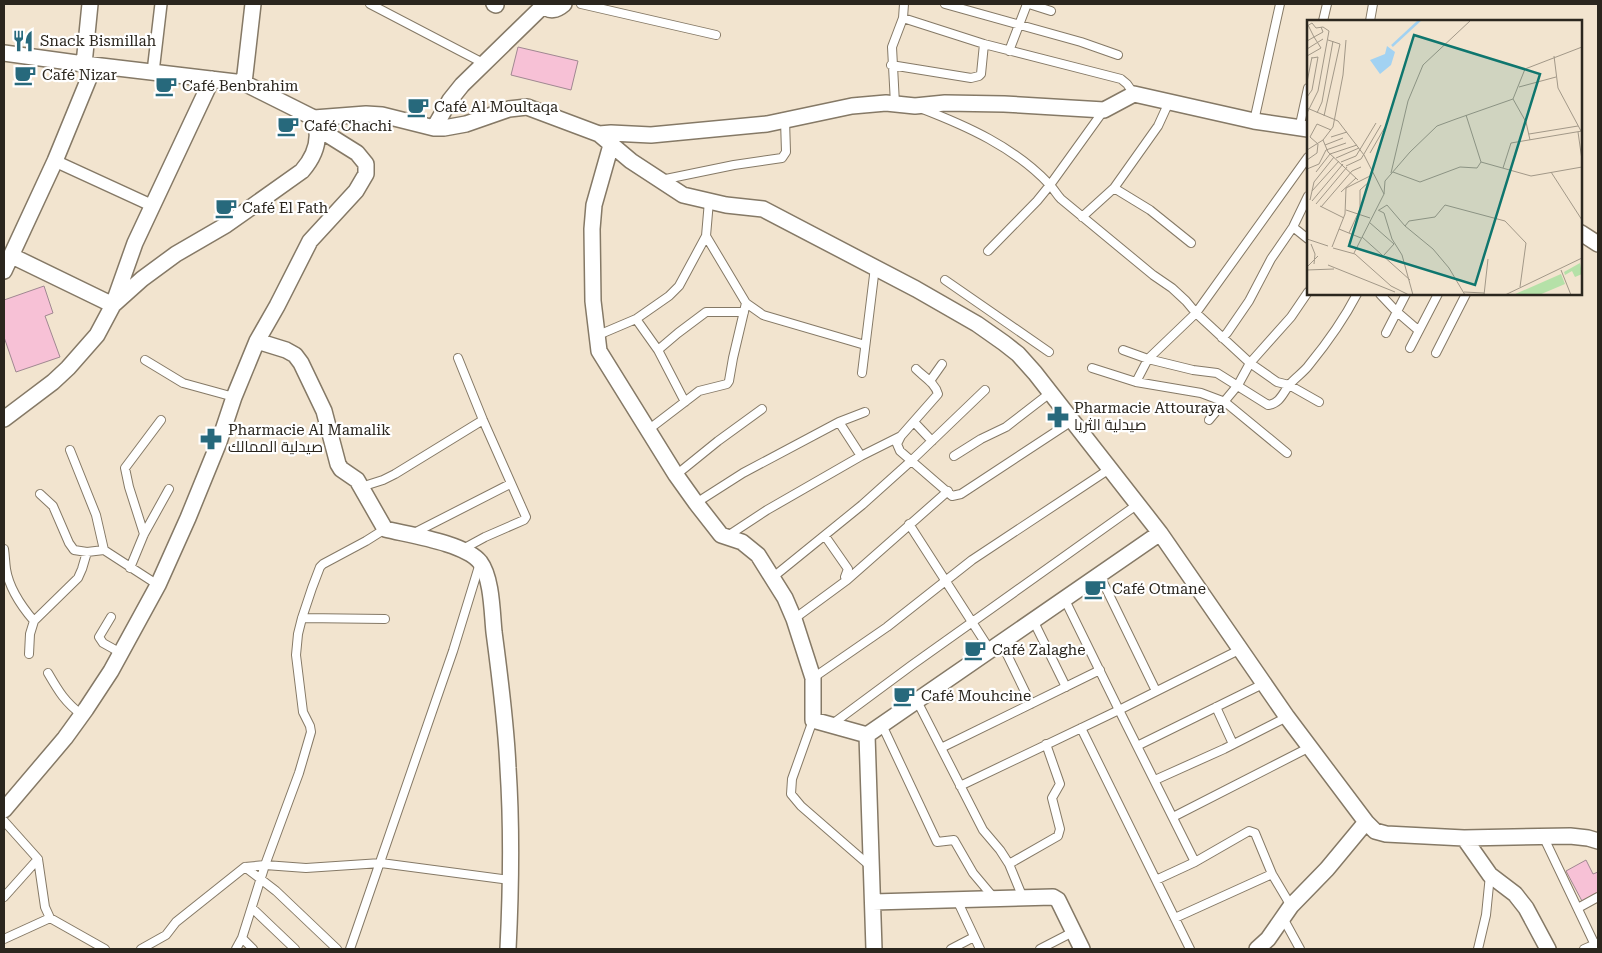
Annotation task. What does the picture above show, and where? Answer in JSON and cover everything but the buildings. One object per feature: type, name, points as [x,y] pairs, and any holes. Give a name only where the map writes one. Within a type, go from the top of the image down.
[{"type":"street","points":[[4,271],[55,160],[89,65],[90,4]]},
{"type":"street","points":[[153,72],[161,4]]},
{"type":"street","points":[[244,82],[253,4]]},
{"type":"street","points":[[434,128],[450,100],[462,86],[543,5],[549,10],[554,10],[564,4]]},
{"type":"street","points":[[4,52],[89,65],[244,82],[316,123],[357,152],[366,164],[366,174],[356,191],[310,241],[257,341],[234,397],[212,459],[158,586],[121,653],[82,715],[44,764],[4,810]]},
{"type":"street","points":[[4,419],[53,382],[97,335],[114,305],[135,243],[212,79]]},
{"type":"street","points":[[599,134],[651,135],[767,124],[852,106],[886,103],[915,106],[945,103],[1004,104],[1104,110],[1134,94],[1254,121],[1304,129]]},
{"type":"street","points":[[316,123],[366,114],[382,115],[434,128],[444,128],[466,124],[509,109],[527,107],[599,134],[631,161],[683,194],[709,201],[763,209],[875,267],[982,317],[1018,354],[1111,468],[1160,533],[1287,716],[1366,822],[1375,831],[1386,834],[1464,838],[1544,838],[1570,836],[1588,838],[1598,842]]},
{"type":"street","points":[[114,305],[142,279],[176,254],[226,225],[302,171],[311,160],[318,140],[316,123]]},
{"type":"street","points":[[611,145],[594,205],[592,229],[592,301],[597,346],[601,356],[676,475],[696,503],[720,534],[738,540],[758,555],[785,598],[814,678],[813,720],[867,735]]},
{"type":"street","points":[[55,160],[152,206]]},
{"type":"street","points":[[1582,233],[1598,244]]},
{"type":"street","points":[[12,256],[114,305]]},
{"type":"street","points":[[257,341],[286,350],[298,359],[324,411],[338,464],[361,487],[385,529],[464,550],[480,562],[486,573],[508,768],[510,880],[508,949]]},
{"type":"street","points":[[867,735],[1160,533]]},
{"type":"street","points":[[867,735],[874,949]]},
{"type":"street","points":[[1257,949],[1268,939],[1287,912],[1327,869],[1366,822]]},
{"type":"street","points":[[1464,838],[1490,875],[1515,894],[1526,908],[1548,949]]},
{"type":"street","points":[[873,902],[1053,897],[1058,900],[1082,949]]},
{"type":"lane","points":[[370,4],[485,64]]},
{"type":"lane","points":[[581,4],[716,35]]},
{"type":"lane","points":[[895,104],[892,48],[902,18],[904,4]]},
{"type":"lane","points":[[945,4],[1118,55]]},
{"type":"lane","points":[[1009,51],[1028,4],[1050,11]]},
{"type":"lane","points":[[1254,121],[1280,4]]},
{"type":"lane","points":[[1324,20],[1327,4]]},
{"type":"lane","points":[[1370,20],[1372,4]]},
{"type":"lane","points":[[902,18],[1009,51],[1121,79],[1134,94]]},
{"type":"lane","points":[[892,65],[972,78],[981,74],[984,44]]},
{"type":"lane","points":[[1304,129],[1307,98]]},
{"type":"lane","points":[[1082,217],[1114,188],[1158,126],[1168,102]]},
{"type":"lane","points":[[915,106],[990,139],[1027,164],[1050,185],[1061,200],[1153,275],[1172,288],[1196,314],[1250,363],[1277,382],[1289,385],[1319,402]]},
{"type":"lane","points":[[988,250],[1038,201],[1104,110]]},
{"type":"lane","points":[[661,180],[734,165],[782,158],[786,152],[785,120]]},
{"type":"lane","points":[[1136,382],[1148,359],[1196,314],[1307,158]]},
{"type":"lane","points":[[1114,188],[1150,210],[1191,243]]},
{"type":"lane","points":[[1222,338],[1249,301],[1271,259],[1293,227],[1307,198]]},
{"type":"lane","points":[[596,336],[636,319],[669,296],[679,286],[706,236],[709,201]]},
{"type":"lane","points":[[1293,227],[1307,238]]},
{"type":"lane","points":[[706,236],[746,303],[754,310],[763,315],[865,345]]},
{"type":"lane","points":[[862,373],[875,267]]},
{"type":"lane","points":[[944,280],[982,317],[1049,352]]},
{"type":"lane","points":[[1208,420],[1225,402],[1238,385],[1250,363],[1291,317],[1307,293]]},
{"type":"lane","points":[[1124,350],[1148,359],[1193,370],[1217,373],[1268,405],[1276,403],[1289,385],[1308,366],[1346,313],[1356,295]]},
{"type":"lane","points":[[1381,295],[1418,330]]},
{"type":"lane","points":[[1386,333],[1405,295]]},
{"type":"lane","points":[[1410,348],[1437,295]]},
{"type":"lane","points":[[1436,353],[1465,295]]},
{"type":"lane","points":[[648,430],[699,391],[727,384],[746,303]]},
{"type":"lane","points":[[658,350],[706,312],[744,312]]},
{"type":"lane","points":[[636,319],[658,350],[685,402]]},
{"type":"lane","points":[[458,358],[526,518],[485,537],[464,550]]},
{"type":"lane","points":[[145,360],[183,383],[234,397]]},
{"type":"lane","points":[[930,381],[942,364]]},
{"type":"lane","points":[[1092,368],[1136,382],[1201,393],[1225,402],[1287,453]]},
{"type":"lane","points":[[726,537],[767,510],[861,456],[901,436],[938,394],[938,391],[930,381],[924,378],[916,369]]},
{"type":"lane","points":[[772,578],[912,461],[985,390]]},
{"type":"lane","points":[[954,456],[981,439],[1006,427],[1050,393]]},
{"type":"lane","points":[[676,475],[718,440],[762,410]]},
{"type":"lane","points":[[696,503],[743,473],[839,422],[865,412]]},
{"type":"lane","points":[[144,534],[125,469],[161,420]]},
{"type":"lane","points":[[361,487],[395,474],[483,420]]},
{"type":"lane","points":[[901,436],[898,448],[952,496],[961,494],[1072,421]]},
{"type":"lane","points":[[839,422],[861,456]]},
{"type":"lane","points":[[914,422],[932,441]]},
{"type":"lane","points":[[70,450],[94,510],[104,550],[158,586]]},
{"type":"lane","points":[[814,678],[887,627],[972,560],[1111,468]]},
{"type":"lane","points":[[411,535],[510,484]]},
{"type":"lane","points":[[130,568],[144,534],[169,489]]},
{"type":"lane","points":[[794,620],[847,580],[948,491]]},
{"type":"lane","points":[[40,494],[53,506],[71,547],[76,551],[87,552],[104,550]]},
{"type":"lane","points":[[831,725],[1138,504]]},
{"type":"lane","points":[[909,524],[972,622],[995,646],[1031,704]]},
{"type":"lane","points":[[236,949],[242,938],[311,732],[303,712],[297,671],[298,642],[302,618],[320,567],[385,529]]},
{"type":"lane","points":[[824,536],[848,569],[845,577],[847,580]]},
{"type":"lane","points":[[4,549],[5,570],[17,596],[34,620]]},
{"type":"lane","points":[[29,654],[30,634],[34,620],[78,578],[87,552]]},
{"type":"lane","points":[[350,949],[453,651],[480,562]]},
{"type":"lane","points":[[1099,574],[1156,691]]},
{"type":"lane","points":[[1064,598],[1195,862]]},
{"type":"lane","points":[[111,617],[99,637],[102,643],[121,653]]},
{"type":"lane","points":[[302,618],[385,619]]},
{"type":"lane","points":[[1033,620],[1066,687]]},
{"type":"lane","points":[[960,786],[1241,649]]},
{"type":"lane","points":[[941,748],[1100,670]]},
{"type":"lane","points":[[48,674],[62,697],[82,715]]},
{"type":"lane","points":[[1137,746],[1265,683]]},
{"type":"lane","points":[[916,701],[983,830],[1009,864],[1023,899]]},
{"type":"lane","points":[[1216,707],[1233,744]]},
{"type":"lane","points":[[1155,780],[1233,744],[1287,716]]},
{"type":"lane","points":[[813,720],[792,779],[791,794],[801,806],[872,867]]},
{"type":"lane","points":[[882,724],[937,842],[954,840],[974,873],[995,899]]},
{"type":"lane","points":[[1081,728],[1190,949]]},
{"type":"lane","points":[[1009,864],[1058,836],[1060,828],[1052,798],[1060,784],[1046,744]]},
{"type":"lane","points":[[1173,817],[1310,747]]},
{"type":"lane","points":[[4,821],[38,859],[46,907],[50,918],[105,949]]},
{"type":"lane","points":[[1156,880],[1195,862],[1248,831],[1255,833],[1300,949]]},
{"type":"lane","points":[[1544,838],[1596,944],[1584,949]]},
{"type":"lane","points":[[4,897],[38,859]]},
{"type":"lane","points":[[141,949],[166,935],[176,922],[245,867],[265,865],[306,868],[381,863],[510,880]]},
{"type":"lane","points":[[245,867],[261,878],[337,949]]},
{"type":"lane","points":[[1175,918],[1272,874]]},
{"type":"lane","points":[[1478,949],[1486,915],[1490,875]]},
{"type":"lane","points":[[1578,908],[1598,897]]},
{"type":"lane","points":[[957,900],[980,949]]},
{"type":"lane","points":[[252,908],[295,949]]},
{"type":"lane","points":[[4,939],[50,918]]},
{"type":"lane","points":[[1040,949],[1073,932]]},
{"type":"lane","points":[[242,938],[253,949]]},
{"type":"lane","points":[[951,949],[974,938]]},
{"type":"place","name":"Snack Bismillah","points":[[23,41]]},
{"type":"place","name":"Café Nizar","points":[[25,75]]},
{"type":"place","name":"Café Benbrahim","points":[[166,86]]},
{"type":"place","name":"Café Al Moultaqa","points":[[418,107]]},
{"type":"place","name":"Café Chachi","points":[[288,126]]},
{"type":"place","name":"Café El Fath","points":[[226,208]]},
{"type":"place","name":"Pharmacie Attouraya صيدلية الثريا","points":[[1058,417]]},
{"type":"place","name":"Pharmacie Al Mamalik صيدلية الممالك","points":[[211,439]]},
{"type":"place","name":"Café Otmane","points":[[1095,589]]},
{"type":"place","name":"Café Zalaghe","points":[[975,650]]},
{"type":"place","name":"Café Mouhcine","points":[[904,696]]}]
